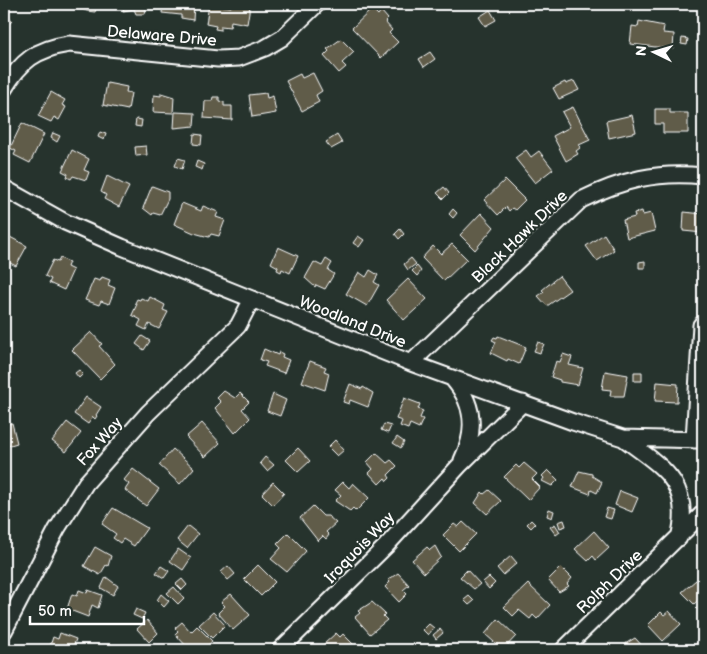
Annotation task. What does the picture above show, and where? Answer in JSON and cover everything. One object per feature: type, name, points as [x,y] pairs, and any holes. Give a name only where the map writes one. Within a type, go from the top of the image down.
[{"type":"street","name":"Delaware Drive","points":[[4,89],[29,58],[48,47],[68,44],[218,58],[239,58],[251,55],[282,38],[317,4]]},
{"type":"street","name":"Black Hawk Drive","points":[[411,363],[581,200],[610,186],[641,178],[664,174],[703,176]]},
{"type":"street","name":"Woodland Drive","points":[[4,188],[65,222],[122,247],[452,378],[623,438],[699,440]]},
{"type":"street","name":"Fox Way","points":[[4,630],[57,529],[86,483],[148,413],[238,326],[252,299]]},
{"type":"street","points":[[699,440],[701,325],[703,325]]},
{"type":"street","name":"Iroquois Way","points":[[452,378],[462,390],[473,417],[467,450],[459,466]]},
{"type":"street","name":"Iroquois Way","points":[[280,650],[386,546],[459,466],[523,403]]},
{"type":"street","points":[[623,438],[662,466],[677,485],[684,520],[679,538]]},
{"type":"street","name":"Rolph Drive","points":[[563,650],[703,513]]},
{"type":"building","points":[[80,4],[97,4],[95,12],[79,8]]},
{"type":"building","points":[[115,4],[147,4],[145,14],[136,14],[134,9],[123,11],[124,8],[115,7]]},
{"type":"building","points":[[163,4],[194,4],[193,20],[181,18],[181,15],[162,13]]},
{"type":"building","points":[[209,4],[231,7],[232,4],[250,6],[247,24],[231,21],[230,27],[221,26],[221,30],[215,29],[216,26],[206,24]]},
{"type":"building","points":[[372,9],[378,15],[381,11],[388,19],[385,22],[392,30],[389,33],[398,42],[381,58],[352,28]]},
{"type":"building","points":[[490,10],[496,20],[485,26],[479,17]]},
{"type":"building","points":[[4,12],[12,21],[6,27],[4,24]]},
{"type":"building","points":[[639,21],[664,26],[663,33],[674,34],[673,49],[630,44],[632,26],[638,27]]},
{"type":"building","points":[[682,38],[688,39],[687,45],[681,44]]},
{"type":"building","points":[[341,39],[354,52],[342,63],[346,67],[339,73],[324,56],[329,51],[327,49]]},
{"type":"building","points":[[430,52],[435,59],[424,67],[419,59]]},
{"type":"building","points":[[313,73],[322,91],[316,95],[319,102],[302,111],[286,81],[300,74],[302,78]]},
{"type":"building","points":[[574,81],[579,90],[559,99],[553,88],[565,82],[566,84]]},
{"type":"building","points":[[107,83],[127,87],[126,92],[131,93],[128,110],[103,105]]},
{"type":"building","points":[[51,92],[65,100],[62,105],[66,107],[59,120],[54,117],[51,122],[38,116]]},
{"type":"building","points":[[161,93],[174,97],[173,113],[153,112],[154,95],[161,96]]},
{"type":"building","points":[[266,93],[267,98],[273,96],[276,113],[252,117],[249,95]]},
{"type":"building","points":[[213,97],[219,97],[219,101],[224,102],[224,106],[232,106],[232,120],[204,118],[205,101],[212,101]]},
{"type":"building","points":[[573,107],[590,140],[579,145],[580,148],[576,151],[578,154],[566,161],[553,136],[570,127],[562,112]]},
{"type":"building","points":[[655,109],[670,109],[670,113],[688,113],[688,133],[663,133],[663,124],[655,124]]},
{"type":"building","points":[[175,112],[195,113],[194,126],[174,128]]},
{"type":"building","points":[[700,113],[703,113],[703,133],[699,133]]},
{"type":"building","points":[[632,115],[636,132],[609,138],[606,121]]},
{"type":"building","points":[[136,119],[142,120],[141,127],[135,126]]},
{"type":"building","points":[[22,123],[44,134],[30,163],[14,155],[16,151],[10,148]]},
{"type":"building","points":[[100,132],[106,134],[104,140],[98,137]]},
{"type":"building","points":[[53,133],[60,136],[57,142],[51,138]]},
{"type":"building","points":[[194,134],[202,135],[201,145],[193,144]]},
{"type":"building","points":[[337,135],[342,143],[331,149],[326,142]]},
{"type":"building","points":[[146,146],[147,155],[136,156],[135,147]]},
{"type":"building","points":[[72,150],[89,159],[84,170],[89,172],[86,180],[73,176],[71,179],[67,177],[68,174],[62,171]]},
{"type":"building","points":[[526,150],[531,157],[539,151],[553,169],[535,183],[515,158]]},
{"type":"building","points":[[178,158],[185,160],[182,169],[175,166]]},
{"type":"building","points":[[197,161],[204,164],[202,170],[195,167]]},
{"type":"building","points":[[107,176],[129,187],[119,207],[104,199],[106,195],[101,192]]},
{"type":"building","points":[[505,180],[525,200],[515,210],[512,208],[509,211],[506,207],[498,215],[484,200]]},
{"type":"building","points":[[152,186],[168,192],[168,199],[160,215],[153,213],[152,215],[143,208]]},
{"type":"building","points":[[444,187],[449,193],[443,199],[437,193]]},
{"type":"building","points":[[182,203],[201,211],[203,206],[218,212],[216,217],[225,220],[219,236],[211,234],[209,237],[194,233],[174,224]]},
{"type":"building","points":[[453,209],[457,213],[453,218],[449,214]]},
{"type":"building","points":[[642,211],[643,215],[651,213],[655,231],[627,238],[623,220],[635,217],[634,213]]},
{"type":"building","points":[[684,212],[703,214],[703,233],[683,231]]},
{"type":"building","points":[[481,213],[494,227],[475,250],[460,235]]},
{"type":"building","points":[[400,229],[404,234],[399,239],[395,234]]},
{"type":"building","points":[[604,234],[614,250],[597,261],[586,246]]},
{"type":"building","points":[[8,236],[27,246],[16,266],[10,263],[8,267],[4,265],[4,243]]},
{"type":"building","points":[[358,236],[364,240],[359,247],[353,243]]},
{"type":"building","points":[[452,244],[467,259],[444,281],[422,258],[433,246],[441,254]]},
{"type":"building","points":[[278,247],[298,256],[290,273],[282,269],[281,272],[277,270],[278,267],[271,263]]},
{"type":"building","points":[[60,258],[69,262],[67,267],[73,270],[64,290],[49,283],[51,279],[45,276],[53,260],[58,262]]},
{"type":"building","points":[[411,258],[416,264],[408,270],[404,264]]},
{"type":"building","points":[[326,259],[332,263],[328,270],[334,274],[325,289],[316,285],[315,287],[305,278],[314,262],[322,266]]},
{"type":"building","points":[[645,261],[645,268],[639,268],[639,262]]},
{"type":"building","points":[[417,266],[421,271],[417,276],[412,271]]},
{"type":"building","points":[[370,270],[378,275],[374,282],[379,285],[367,306],[346,294],[359,272],[366,277]]},
{"type":"building","points":[[559,276],[570,290],[547,306],[538,296],[544,292],[542,290]]},
{"type":"building","points":[[102,277],[110,280],[108,285],[115,288],[109,304],[101,301],[99,305],[85,300],[94,279],[100,281]]},
{"type":"building","points":[[408,279],[427,299],[404,320],[386,300]]},
{"type":"building","points":[[150,297],[165,305],[163,310],[168,312],[159,329],[149,324],[146,330],[138,326],[141,320],[132,315],[137,299],[140,300],[141,298],[148,301]]},
{"type":"building","points":[[91,332],[102,344],[99,346],[115,364],[100,379],[72,350]]},
{"type":"building","points":[[142,336],[150,341],[144,350],[136,344]]},
{"type":"building","points":[[498,336],[526,347],[519,364],[508,359],[507,361],[491,353],[496,342],[492,340]]},
{"type":"building","points":[[538,342],[544,344],[540,353],[534,351]]},
{"type":"building","points":[[264,349],[278,355],[279,352],[283,354],[282,357],[289,360],[284,373],[265,366],[267,362],[260,360]]},
{"type":"building","points":[[563,354],[572,357],[569,365],[583,368],[578,385],[560,382],[560,380],[551,377],[556,361],[560,362]]},
{"type":"building","points":[[310,361],[326,367],[324,371],[329,373],[325,390],[302,382]]},
{"type":"building","points":[[4,369],[5,373],[9,372],[11,379],[7,380],[9,388],[4,389]]},
{"type":"building","points":[[79,370],[83,374],[79,378],[75,373]]},
{"type":"building","points":[[605,371],[628,375],[624,396],[610,396],[611,390],[602,389]]},
{"type":"building","points":[[634,372],[642,372],[642,381],[634,381]]},
{"type":"building","points":[[657,382],[678,384],[677,402],[655,401]]},
{"type":"building","points":[[350,384],[362,389],[363,387],[373,393],[368,407],[350,400],[349,404],[343,402]]},
{"type":"building","points":[[224,391],[235,398],[240,393],[249,402],[242,409],[250,418],[235,433],[215,408],[221,402],[217,398]]},
{"type":"building","points":[[273,394],[286,400],[280,416],[267,411]]},
{"type":"building","points":[[86,397],[101,407],[95,419],[93,417],[88,424],[74,414]]},
{"type":"building","points":[[404,398],[420,404],[418,409],[423,411],[420,418],[423,419],[419,428],[410,424],[408,429],[400,426],[402,421],[396,419]]},
{"type":"building","points":[[4,420],[5,425],[12,423],[17,443],[4,447]]},
{"type":"building","points":[[67,422],[81,433],[66,452],[52,441]]},
{"type":"building","points":[[202,423],[220,443],[205,457],[186,437]]},
{"type":"building","points":[[384,424],[391,426],[388,433],[381,430]]},
{"type":"building","points":[[397,437],[404,442],[401,448],[393,443]]},
{"type":"building","points":[[335,440],[344,450],[337,456],[328,447]]},
{"type":"building","points":[[298,448],[310,461],[298,472],[286,460]]},
{"type":"building","points":[[173,449],[194,468],[180,484],[159,465]]},
{"type":"building","points":[[376,453],[387,463],[391,460],[397,466],[388,475],[390,478],[387,481],[385,478],[379,484],[369,473],[373,469],[367,462]]},
{"type":"building","points":[[265,457],[274,465],[267,471],[260,463]]},
{"type":"building","points":[[524,463],[537,474],[532,479],[540,487],[528,500],[504,477],[516,465],[519,468]]},
{"type":"building","points":[[133,469],[159,489],[146,506],[125,490],[129,484],[124,480]]},
{"type":"building","points":[[548,470],[558,480],[552,486],[542,481],[544,478],[542,476]]},
{"type":"building","points":[[579,471],[592,474],[592,476],[602,482],[597,493],[591,490],[590,494],[572,487]]},
{"type":"building","points":[[273,482],[284,493],[273,505],[262,494]]},
{"type":"building","points":[[343,482],[349,488],[353,483],[369,498],[356,511],[353,508],[350,511],[335,501],[341,495],[335,490]]},
{"type":"building","points":[[489,490],[501,501],[487,514],[475,503],[482,492],[484,494]]},
{"type":"building","points":[[620,491],[638,498],[632,512],[615,505]]},
{"type":"building","points":[[313,506],[323,516],[328,516],[336,523],[326,532],[329,535],[326,539],[323,536],[318,541],[300,518]]},
{"type":"building","points":[[113,508],[147,528],[134,546],[123,539],[120,543],[113,538],[116,534],[102,524]]},
{"type":"building","points":[[607,508],[614,510],[611,519],[604,517]]},
{"type":"building","points":[[549,509],[554,511],[552,518],[547,516]]},
{"type":"building","points":[[531,520],[535,524],[531,528],[527,524]]},
{"type":"building","points":[[564,520],[566,526],[560,528],[558,522]]},
{"type":"building","points":[[463,522],[476,534],[459,551],[443,535],[454,524],[458,527]]},
{"type":"building","points":[[555,524],[560,532],[556,535],[550,527]]},
{"type":"building","points":[[188,526],[198,534],[187,548],[177,540]]},
{"type":"building","points":[[594,531],[609,548],[596,560],[593,556],[588,561],[575,549]]},
{"type":"building","points":[[288,533],[306,551],[287,572],[271,559],[281,548],[277,544]]},
{"type":"building","points":[[435,546],[441,557],[424,573],[412,560],[427,547],[430,550]]},
{"type":"building","points":[[95,547],[111,556],[108,566],[106,565],[100,575],[84,566]]},
{"type":"building","points":[[178,549],[191,558],[183,570],[170,561]]},
{"type":"building","points":[[511,556],[517,563],[503,575],[497,568]]},
{"type":"building","points":[[258,565],[275,582],[261,596],[244,579]]},
{"type":"building","points":[[161,566],[169,571],[164,578],[156,573]]},
{"type":"building","points":[[228,566],[235,574],[228,580],[221,572]]},
{"type":"building","points":[[561,567],[572,578],[567,584],[569,586],[559,592],[548,580]]},
{"type":"building","points":[[467,570],[480,584],[474,589],[460,577]]},
{"type":"building","points":[[398,573],[409,585],[403,590],[407,594],[399,602],[385,587],[390,582],[388,580]]},
{"type":"building","points":[[106,577],[118,586],[113,595],[101,588]]},
{"type":"building","points":[[489,577],[495,583],[489,589],[483,582]]},
{"type":"building","points":[[182,579],[187,585],[182,590],[176,584]]},
{"type":"building","points":[[696,580],[703,588],[703,596],[694,604],[682,592]]},
{"type":"building","points":[[528,584],[550,605],[537,619],[533,615],[530,619],[519,610],[513,616],[504,607]]},
{"type":"building","points":[[174,587],[184,598],[178,604],[167,593]]},
{"type":"building","points":[[79,590],[87,593],[88,590],[102,595],[98,608],[92,605],[88,617],[67,609],[72,594],[77,596]]},
{"type":"building","points":[[161,594],[169,601],[164,607],[157,600]]},
{"type":"building","points":[[231,594],[250,615],[233,630],[218,613],[225,606],[221,602]]},
{"type":"building","points":[[469,596],[474,601],[469,605],[464,600]]},
{"type":"building","points":[[372,602],[385,614],[383,616],[387,620],[370,634],[355,617],[360,613],[358,611]]},
{"type":"building","points":[[136,609],[145,613],[142,619],[133,615]]},
{"type":"building","points":[[669,611],[681,624],[663,641],[648,625],[661,612],[664,615]]},
{"type":"building","points":[[213,612],[225,625],[212,638],[199,625]]},
{"type":"building","points":[[498,619],[516,636],[503,650],[485,634]]},
{"type":"building","points":[[147,620],[158,633],[149,642],[137,629]]},
{"type":"building","points":[[182,622],[191,632],[197,626],[212,641],[208,646],[211,649],[190,650],[175,634],[178,631],[175,628]]},
{"type":"building","points":[[429,624],[434,628],[428,635],[423,630]]},
{"type":"building","points":[[440,629],[443,633],[436,639],[433,635]]},
{"type":"building","points":[[60,633],[76,639],[72,650],[53,650],[54,648],[50,646],[53,637],[58,639]]},
{"type":"building","points":[[336,633],[340,637],[343,634],[355,646],[350,650],[328,650],[323,645]]},
{"type":"building","points":[[635,638],[646,650],[623,650],[627,647],[625,644]]}]
